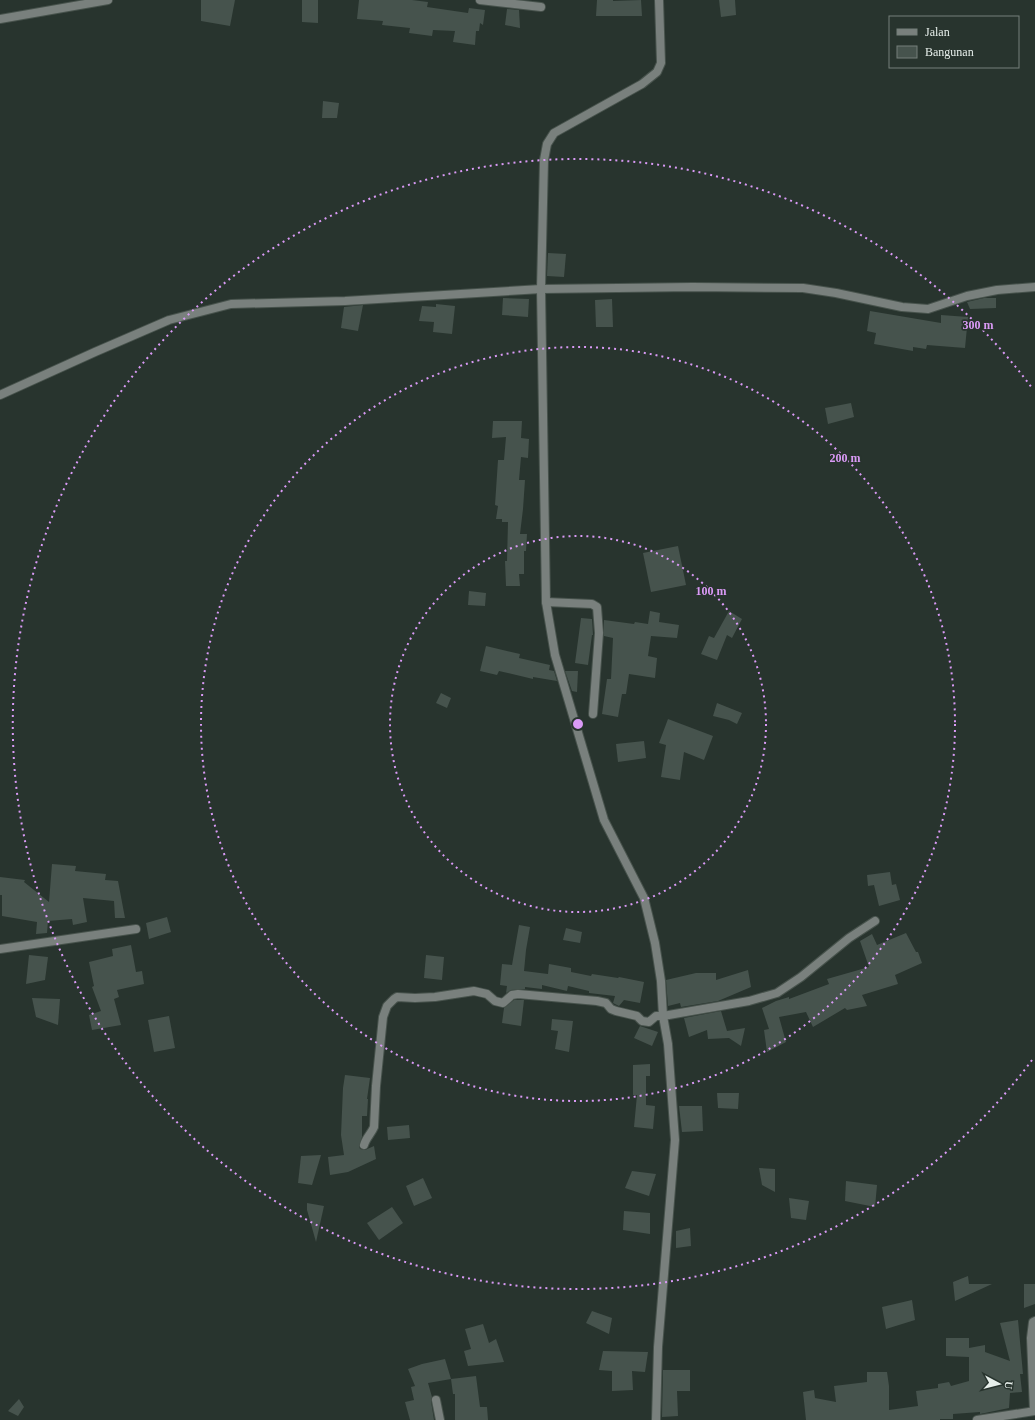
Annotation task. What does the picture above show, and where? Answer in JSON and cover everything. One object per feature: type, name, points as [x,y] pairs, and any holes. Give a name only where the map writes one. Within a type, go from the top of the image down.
[{"type":"street","points":[[0,19],[108,0]]},
{"type":"street","points":[[484,0],[541,7]]},
{"type":"street","points":[[656,1420],[658,1347],[675,1140],[668,1044],[663,1016],[661,981],[655,943],[644,898],[604,820],[555,655],[546,602],[541,289],[544,160],[547,144],[554,133],[642,84],[657,72],[661,63],[659,0]]},
{"type":"street","points":[[0,395],[169,320],[230,304],[345,301],[541,289],[693,287],[803,288],[836,292],[902,307],[928,309],[967,296],[997,290],[1035,288]]},
{"type":"street","points":[[546,602],[592,604],[597,607],[599,633],[593,714]]},
{"type":"street","points":[[364,1146],[366,1139],[374,1127],[376,1086],[383,1017],[387,1006],[397,997],[428,997],[474,991],[487,994],[495,1001],[503,1002],[512,995],[518,994],[546,995],[604,1002],[616,1011],[637,1016],[642,1021],[649,1022],[656,1016],[749,1001],[777,993],[801,977],[849,938],[875,921]]},
{"type":"street","points":[[0,949],[136,929]]},
{"type":"street","points":[[977,1420],[1034,1411],[1031,1338],[1033,1322],[1035,1321]]},
{"type":"street","points":[[436,1400],[440,1420]]},
{"type":"building","points":[[201,0],[235,0],[230,26],[201,21]]},
{"type":"building","points":[[302,0],[318,0],[318,23],[302,22]]},
{"type":"building","points":[[359,0],[412,0],[428,2],[427,7],[468,13],[469,8],[485,10],[483,25],[480,23],[479,31],[476,31],[475,45],[453,42],[455,31],[433,30],[432,36],[409,33],[410,28],[382,25],[383,21],[357,19]]},
{"type":"building","points":[[597,0],[641,0],[642,16],[596,16]]},
{"type":"building","points":[[719,0],[735,0],[736,15],[721,17]]},
{"type":"building","points":[[507,9],[519,10],[520,28],[505,25]]},
{"type":"building","points":[[323,101],[339,103],[337,118],[322,118]]},
{"type":"building","points":[[548,253],[566,254],[564,277],[547,276]]},
{"type":"building","points":[[503,298],[529,299],[528,317],[502,315]]},
{"type":"building","points":[[984,298],[996,298],[996,308],[970,309],[967,302]]},
{"type":"building","points":[[612,299],[613,327],[596,327],[595,300]]},
{"type":"building","points":[[436,304],[455,306],[452,334],[433,332],[434,322],[419,321],[422,306],[436,307]]},
{"type":"building","points":[[363,305],[358,331],[341,328],[344,307]]},
{"type":"building","points":[[870,311],[941,323],[941,315],[968,317],[965,348],[927,345],[926,349],[913,347],[913,351],[874,344],[876,333],[867,331]]},
{"type":"building","points":[[851,403],[854,417],[828,424],[825,408]]},
{"type":"building","points":[[493,421],[522,421],[521,438],[529,439],[528,458],[521,457],[519,480],[525,480],[520,534],[527,534],[526,551],[524,551],[524,574],[519,574],[520,586],[506,586],[505,561],[507,561],[508,522],[502,522],[502,519],[496,519],[498,506],[495,505],[498,460],[504,460],[506,437],[492,438]]},
{"type":"building","points":[[678,546],[686,585],[651,592],[643,553]]},
{"type":"building","points":[[469,591],[486,593],[485,606],[468,605]]},
{"type":"building","points":[[650,611],[660,613],[659,622],[679,625],[677,638],[651,636],[648,656],[657,658],[655,678],[629,674],[626,694],[622,694],[618,717],[602,714],[607,679],[611,679],[613,638],[604,636],[604,620],[634,624],[635,622],[648,624]]},
{"type":"building","points":[[729,611],[742,619],[732,638],[727,635],[717,660],[701,654],[709,636],[714,638]]},
{"type":"building","points":[[581,618],[592,619],[593,635],[588,665],[575,663]]},
{"type":"building","points":[[486,646],[520,654],[519,658],[550,665],[549,670],[554,671],[557,681],[533,677],[533,679],[499,671],[497,675],[480,671]]},
{"type":"building","points":[[565,671],[578,671],[577,692],[572,691]]},
{"type":"building","points":[[441,693],[451,698],[447,708],[436,703]]},
{"type":"building","points":[[717,703],[742,713],[737,724],[729,720],[713,716]]},
{"type":"building","points":[[668,719],[713,736],[704,760],[684,752],[680,780],[661,777],[666,745],[659,743]]},
{"type":"building","points":[[644,741],[646,758],[618,762],[616,744]]},
{"type":"building","points":[[52,864],[76,866],[75,871],[106,874],[105,880],[118,881],[125,918],[115,918],[114,901],[83,898],[87,922],[73,925],[72,919],[48,921],[47,933],[36,934],[37,922],[2,916],[0,877],[25,880],[24,882],[49,902]]},
{"type":"building","points":[[890,872],[892,885],[896,884],[900,900],[879,906],[874,885],[868,886],[867,875]]},
{"type":"building","points":[[167,917],[171,932],[149,939],[146,923]]},
{"type":"building","points":[[519,925],[530,927],[524,971],[548,974],[549,964],[571,968],[571,972],[591,976],[592,974],[619,977],[644,982],[640,1003],[624,1000],[619,1006],[613,1003],[615,996],[589,993],[589,991],[568,986],[567,991],[542,985],[542,989],[525,987],[525,989],[511,990],[506,993],[507,986],[500,985],[502,964],[512,965]]},
{"type":"building","points":[[566,928],[582,932],[580,943],[563,940]]},
{"type":"building","points":[[906,933],[916,952],[918,952],[922,963],[895,975],[898,984],[862,995],[867,1006],[847,1010],[845,1008],[813,1027],[806,1012],[779,1017],[786,1042],[767,1052],[764,1030],[769,1029],[762,1008],[776,1001],[789,997],[789,999],[829,984],[827,979],[869,967],[860,941],[872,934],[877,945]]},
{"type":"building","points":[[131,945],[136,972],[142,971],[144,984],[117,990],[119,997],[114,999],[121,1025],[92,1030],[89,1015],[101,1011],[92,987],[94,986],[89,962],[113,956],[112,949]]},
{"type":"building","points":[[29,955],[48,957],[45,980],[26,984]]},
{"type":"building","points":[[426,955],[444,957],[442,980],[424,978]]},
{"type":"building","points":[[748,970],[751,987],[718,1001],[681,1007],[680,1003],[668,1006],[666,980],[696,973],[716,973],[716,980]]},
{"type":"building","points":[[32,998],[60,999],[58,1025],[36,1017]]},
{"type":"building","points":[[514,1000],[524,1000],[521,1026],[502,1023],[504,1008]]},
{"type":"building","points":[[721,1011],[727,1031],[745,1028],[741,1046],[729,1038],[708,1039],[707,1030],[689,1037],[684,1018]]},
{"type":"building","points":[[169,1016],[175,1048],[154,1052],[148,1020]]},
{"type":"building","points":[[552,1019],[573,1021],[569,1052],[555,1049],[558,1031],[551,1030]]},
{"type":"building","points":[[640,1026],[658,1032],[652,1046],[634,1038]]},
{"type":"building","points":[[650,1064],[650,1076],[646,1076],[646,1105],[655,1106],[653,1129],[634,1127],[637,1095],[633,1095],[633,1065]]},
{"type":"building","points":[[345,1075],[370,1078],[367,1099],[367,1116],[362,1116],[362,1137],[359,1146],[360,1149],[365,1150],[374,1146],[376,1159],[348,1172],[330,1175],[328,1157],[344,1155],[341,1135]]},
{"type":"building","points":[[717,1093],[739,1093],[738,1109],[718,1108]]},
{"type":"building","points":[[679,1106],[702,1106],[703,1131],[682,1132]]},
{"type":"building","points":[[409,1125],[410,1138],[388,1140],[387,1127]]},
{"type":"building","points":[[321,1155],[312,1185],[298,1183],[301,1156]]},
{"type":"building","points":[[759,1168],[775,1169],[775,1192],[762,1185]]},
{"type":"building","points":[[632,1171],[656,1174],[649,1196],[625,1188]]},
{"type":"building","points":[[423,1178],[432,1198],[414,1206],[406,1186]]},
{"type":"building","points":[[846,1181],[877,1185],[875,1207],[845,1201]]},
{"type":"building","points":[[789,1198],[809,1201],[806,1220],[791,1218]]},
{"type":"building","points":[[307,1203],[324,1206],[316,1242],[307,1210]]},
{"type":"building","points":[[392,1207],[403,1223],[379,1240],[367,1223]]},
{"type":"building","points":[[624,1211],[650,1213],[650,1234],[623,1230]]},
{"type":"building","points":[[690,1228],[691,1246],[676,1248],[676,1231]]},
{"type":"building","points":[[968,1276],[969,1284],[992,1284],[955,1301],[953,1282]]},
{"type":"building","points":[[1024,1284],[1035,1284],[1035,1304],[1024,1308]]},
{"type":"building","points":[[912,1300],[915,1320],[886,1329],[882,1307]]},
{"type":"building","points":[[592,1311],[612,1318],[609,1334],[586,1323]]},
{"type":"building","points":[[1018,1320],[1023,1374],[1020,1374],[1022,1392],[1010,1393],[1009,1408],[980,1414],[980,1412],[953,1414],[953,1419],[940,1420],[806,1420],[803,1392],[814,1390],[815,1398],[836,1402],[834,1386],[867,1382],[867,1372],[887,1372],[889,1386],[889,1410],[918,1406],[916,1391],[938,1388],[938,1384],[949,1382],[951,1386],[969,1381],[969,1357],[946,1356],[946,1338],[969,1338],[969,1348],[985,1345],[985,1352],[1010,1361],[1000,1323]]},
{"type":"building","points":[[483,1324],[489,1343],[496,1339],[504,1362],[468,1366],[464,1351],[471,1349],[465,1329]]},
{"type":"building","points":[[603,1351],[648,1352],[645,1372],[632,1371],[633,1390],[612,1391],[612,1371],[599,1370]]},
{"type":"building","points":[[445,1359],[451,1379],[428,1383],[432,1397],[431,1401],[434,1420],[410,1420],[405,1402],[414,1400],[411,1387],[415,1386],[408,1369]]},
{"type":"building","points":[[663,1370],[690,1370],[690,1391],[677,1391],[678,1416],[662,1417]]},
{"type":"building","points":[[476,1376],[480,1407],[487,1407],[488,1420],[455,1420],[455,1394],[453,1394],[451,1379]]},
{"type":"building","points":[[19,1399],[24,1407],[18,1416],[8,1411]]}]
